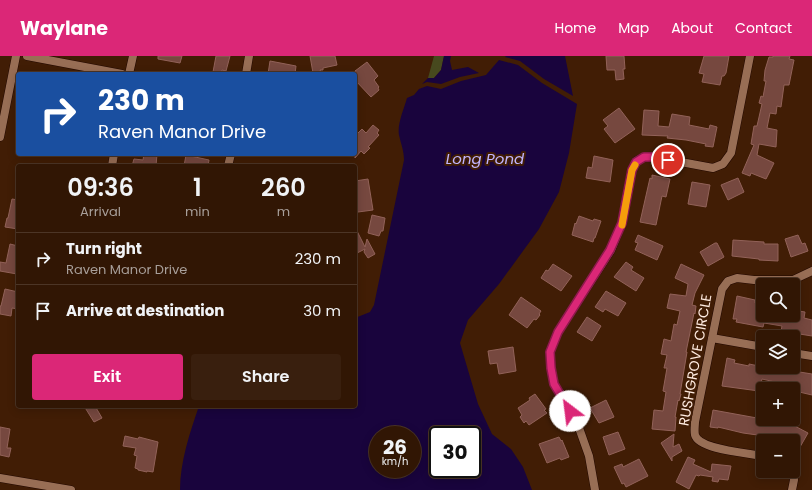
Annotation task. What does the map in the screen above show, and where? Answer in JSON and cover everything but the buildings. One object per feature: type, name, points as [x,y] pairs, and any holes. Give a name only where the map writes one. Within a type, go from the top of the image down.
[{"type":"street","points":[[0,137],[16,56]]},
{"type":"street","points":[[27,56],[111,72]]},
{"type":"street","points":[[130,72],[133,56]]},
{"type":"street","points":[[246,72],[249,56]]},
{"type":"street","points":[[595,490],[589,456],[578,425],[554,384],[550,352],[558,332],[610,250],[622,223],[632,170],[636,162],[644,157],[654,157],[713,168],[723,164],[731,153],[750,56]]},
{"type":"street","name":"RUSHGROVE CIRCLE","points":[[756,455],[708,446],[699,441],[695,435],[695,422],[722,289],[728,282],[737,278],[754,280],[793,280],[812,271]]},
{"type":"street","points":[[712,338],[756,347]]},
{"type":"street","points":[[800,354],[812,356]]},
{"type":"street","points":[[0,478],[71,490]]},
{"type":"street","points":[[792,490],[794,478]]},
{"type":"green space","points":[[434,56],[444,56],[441,70],[434,78],[428,78]]},
{"type":"water","points":[[444,56],[451,56],[450,61],[452,70],[468,67],[479,73],[460,77],[441,84],[427,82],[422,84],[428,78],[434,78],[441,70]]},
{"type":"water","points":[[565,56],[573,96],[544,79],[520,61],[505,57]]},
{"type":"water","name":"Long Pond","points":[[499,60],[518,65],[542,83],[577,104],[569,153],[559,192],[539,229],[499,284],[468,320],[460,343],[478,404],[492,434],[511,449],[523,467],[532,490],[180,490],[180,479],[184,458],[198,408],[357,408],[357,317],[370,312],[374,305],[404,160],[399,135],[400,121],[407,98],[414,95],[419,89],[427,86],[441,89],[461,81],[486,75]]},
{"type":"slow traffic","points":[[622,225],[632,170],[635,165]]},
{"type":"route","points":[[570,411],[554,384],[550,352],[558,332],[610,250],[622,223],[632,170],[636,162],[644,157],[654,157],[668,160]]}]
